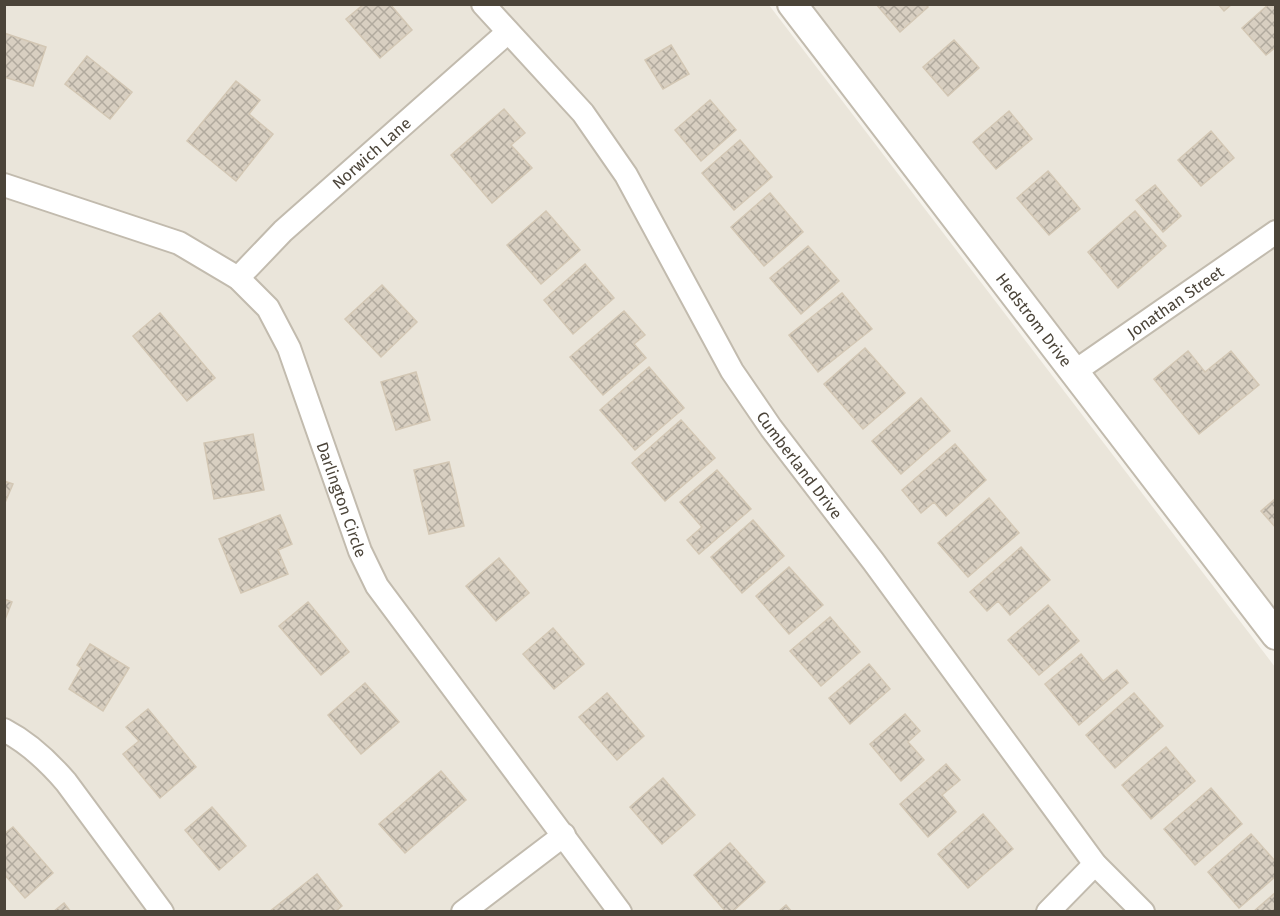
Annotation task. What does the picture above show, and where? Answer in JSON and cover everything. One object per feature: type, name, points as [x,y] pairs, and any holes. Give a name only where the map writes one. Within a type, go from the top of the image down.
[{"type":"street","name":"Cumberland Drive","points":[[483,4],[583,113],[626,175],[732,371],[771,428],[880,570],[1095,864],[1143,912]]},
{"type":"street","name":"Hedstrom Drive","points":[[792,4],[1275,635]]},
{"type":"street","name":"Norwich Lane","points":[[238,278],[283,231],[508,32]]},
{"type":"street","name":"Darlington Circle","points":[[4,185],[179,243],[238,278],[268,308],[290,348],[360,551],[377,586],[620,912]]},
{"type":"street","name":"Jonathan Street","points":[[1074,372],[1275,232]]},
{"type":"street","points":[[4,730],[30,747],[66,782],[162,912]]},
{"type":"street","points":[[463,912],[564,835]]},
{"type":"street","points":[[1048,912],[1095,864]]},
{"type":"shaded area","points":[[5,5],[769,5],[1275,667],[1275,911],[5,912]]},
{"type":"shaded area","points":[[810,5],[1275,5],[1275,613]]},
{"type":"building","points":[[364,4],[390,4],[412,30],[380,58],[346,19]]},
{"type":"building","points":[[876,4],[925,4],[928,7],[900,32]]},
{"type":"building","points":[[1218,4],[1232,4],[1224,11]]},
{"type":"building","points":[[1269,4],[1276,4],[1276,47],[1266,55],[1242,28]]},
{"type":"building","points":[[4,33],[46,47],[33,86],[4,77]]},
{"type":"building","points":[[954,40],[979,68],[948,96],[923,67]]},
{"type":"building","points":[[671,45],[689,74],[663,89],[645,60]]},
{"type":"building","points":[[87,56],[132,92],[110,119],[65,84]]},
{"type":"building","points":[[236,81],[260,100],[249,114],[273,134],[236,181],[187,141]]},
{"type":"building","points":[[710,100],[736,130],[701,161],[675,130]]},
{"type":"building","points":[[504,109],[525,133],[511,145],[532,168],[492,203],[451,155]]},
{"type":"building","points":[[1009,111],[1032,139],[996,169],[973,142]]},
{"type":"building","points":[[1211,131],[1234,158],[1201,186],[1178,160]]},
{"type":"building","points":[[740,140],[772,177],[734,210],[702,173]]},
{"type":"building","points":[[1048,171],[1080,209],[1049,235],[1017,198]]},
{"type":"building","points":[[1155,185],[1181,216],[1163,232],[1136,200]]},
{"type":"building","points":[[770,193],[803,232],[764,266],[731,227]]},
{"type":"building","points":[[546,211],[580,250],[541,284],[507,245]]},
{"type":"building","points":[[1135,211],[1166,246],[1118,288],[1088,252]]},
{"type":"building","points":[[808,246],[839,281],[801,314],[770,278]]},
{"type":"building","points":[[585,264],[614,298],[573,334],[544,300]]},
{"type":"building","points":[[382,285],[417,322],[381,357],[345,319]]},
{"type":"building","points":[[842,293],[872,329],[818,372],[789,335]]},
{"type":"building","points":[[624,311],[645,335],[634,344],[646,358],[603,395],[570,357]]},
{"type":"building","points":[[160,313],[215,378],[187,401],[133,336]]},
{"type":"building","points":[[865,348],[905,393],[863,429],[824,384]]},
{"type":"building","points":[[1188,351],[1205,372],[1231,351],[1259,385],[1199,434],[1154,379]]},
{"type":"building","points":[[649,367],[684,408],[635,450],[600,410]]},
{"type":"building","points":[[416,372],[430,420],[396,430],[381,382]]},
{"type":"building","points":[[921,398],[950,431],[901,474],[872,441]]},
{"type":"building","points":[[681,420],[715,458],[665,501],[632,463]]},
{"type":"building","points":[[253,434],[264,490],[214,499],[204,443]]},
{"type":"building","points":[[955,444],[986,480],[946,516],[934,502],[921,513],[902,490]]},
{"type":"building","points":[[449,462],[464,526],[429,534],[414,470]]},
{"type":"building","points":[[717,470],[751,509],[699,554],[687,540],[702,527],[680,502]]},
{"type":"building","points":[[4,481],[13,484],[4,505]]},
{"type":"building","points":[[989,498],[1019,533],[968,577],[938,543]]},
{"type":"building","points":[[1276,498],[1276,528],[1261,511]]},
{"type":"building","points":[[280,515],[292,544],[278,550],[288,574],[241,593],[219,539]]},
{"type":"building","points":[[753,520],[784,556],[742,593],[711,557]]},
{"type":"building","points":[[1021,547],[1050,580],[1010,615],[998,601],[987,611],[970,592]]},
{"type":"building","points":[[499,558],[529,593],[496,621],[466,586]]},
{"type":"building","points":[[789,567],[823,605],[789,634],[756,596]]},
{"type":"building","points":[[4,599],[12,602],[4,622]]},
{"type":"building","points":[[308,602],[349,652],[321,675],[279,626]]},
{"type":"building","points":[[1048,605],[1079,641],[1039,675],[1008,640]]},
{"type":"building","points":[[830,617],[860,652],[821,686],[790,651]]},
{"type":"building","points":[[553,628],[584,664],[554,689],[523,654]]},
{"type":"building","points":[[90,644],[129,668],[103,711],[69,689],[81,668],[77,665]]},
{"type":"building","points":[[1081,654],[1103,681],[1117,670],[1128,683],[1079,725],[1045,684]]},
{"type":"building","points":[[869,664],[890,689],[850,724],[829,698]]},
{"type":"building","points":[[365,683],[399,722],[361,754],[328,715]]},
{"type":"building","points":[[607,693],[644,736],[617,760],[579,717]]},
{"type":"building","points":[[1134,693],[1163,726],[1115,768],[1086,735]]},
{"type":"building","points":[[148,709],[196,767],[160,798],[123,754],[139,741],[126,727]]},
{"type":"building","points":[[905,714],[920,731],[908,742],[924,760],[901,781],[870,744]]},
{"type":"building","points":[[1166,747],[1195,781],[1151,819],[1122,785]]},
{"type":"building","points":[[946,764],[960,780],[942,795],[956,812],[928,837],[900,804]]},
{"type":"building","points":[[441,771],[466,800],[405,853],[379,824]]},
{"type":"building","points":[[663,778],[695,815],[662,844],[630,807]]},
{"type":"building","points":[[1211,788],[1242,824],[1195,865],[1164,829]]},
{"type":"building","points":[[212,807],[246,846],[219,870],[185,830]]},
{"type":"building","points":[[983,814],[1013,849],[968,888],[938,854]]},
{"type":"building","points":[[13,827],[53,873],[25,898],[4,874],[4,834]]},
{"type":"building","points":[[1251,834],[1276,862],[1276,876],[1239,908],[1208,872]]},
{"type":"building","points":[[730,843],[765,882],[732,912],[726,912],[694,875]]},
{"type":"building","points":[[317,874],[342,906],[335,912],[269,912]]},
{"type":"building","points":[[1276,892],[1276,912],[1253,912]]},
{"type":"building","points":[[64,903],[71,912],[53,912]]},
{"type":"building","points":[[786,905],[792,912],[778,912]]}]
